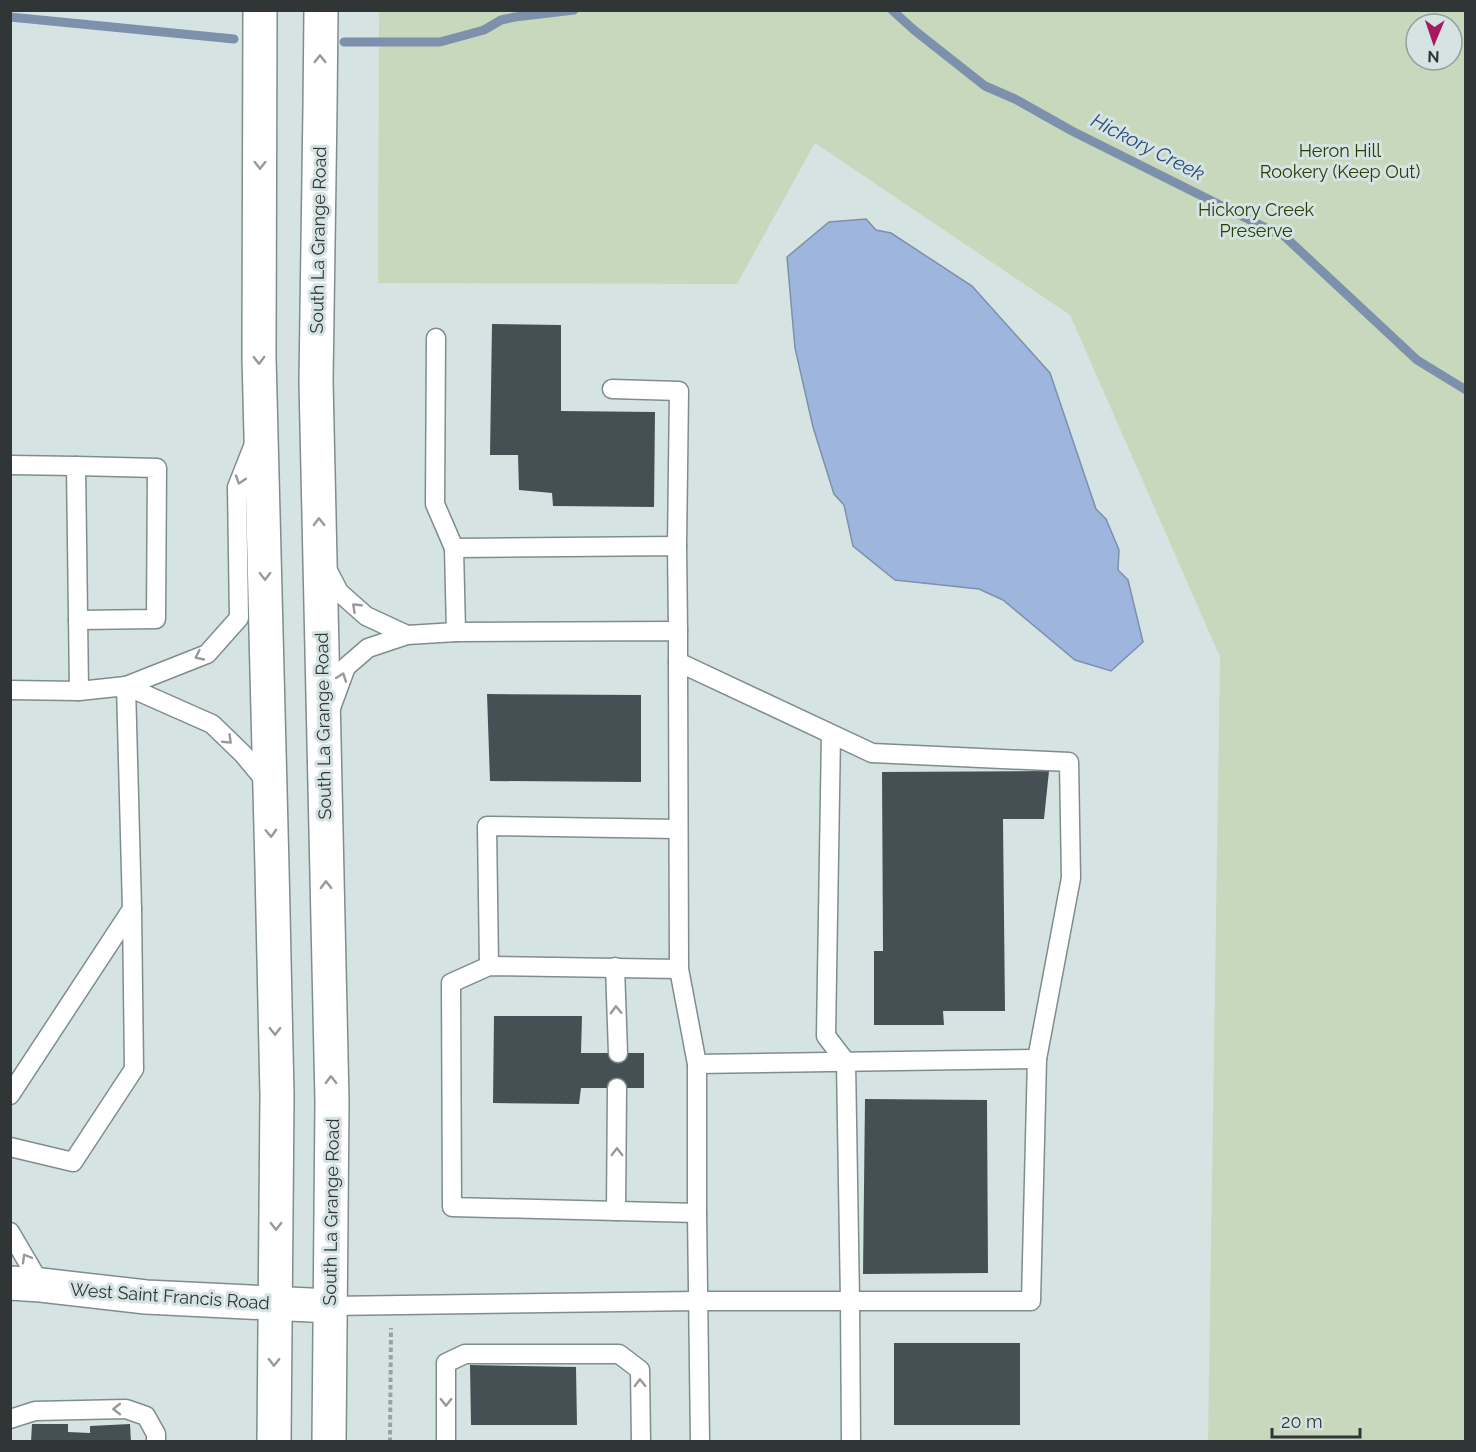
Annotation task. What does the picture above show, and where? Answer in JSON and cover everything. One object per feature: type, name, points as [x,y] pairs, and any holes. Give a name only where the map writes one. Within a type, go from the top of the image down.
[{"type":"main road","points":[[260,10],[259,357],[277,1095],[273,1442]]},
{"type":"main road","name":"South La Grange Road","points":[[321,10],[316,381],[332,1101],[328,1442]]},
{"type":"main road","name":"West Saint Francis Road","points":[[22,1288],[330,1306]]},
{"type":"lane","points":[[436,338],[435,504],[454,548],[456,632]]},
{"type":"lane","points":[[612,389],[679,391],[676,546],[679,969],[698,1064],[700,1442]]},
{"type":"lane","points":[[10,690],[79,691],[126,687],[207,654],[240,618],[237,487],[261,425]]},
{"type":"lane","points":[[10,465],[157,468],[156,619],[78,620]]},
{"type":"lane","points":[[76,466],[79,691]]},
{"type":"lane","points":[[454,548],[676,546]]},
{"type":"lane","points":[[320,555],[339,592],[366,616],[407,635]]},
{"type":"lane","points":[[323,732],[346,667],[368,648],[407,635],[456,632],[678,631]]},
{"type":"lane","points":[[330,1306],[698,1301],[1031,1301],[1037,1059],[1071,878],[1069,762],[872,753],[678,662]]},
{"type":"lane","points":[[126,687],[212,724],[243,754],[270,787]]},
{"type":"lane","points":[[10,1147],[73,1162],[134,1069],[126,687]]},
{"type":"lane","points":[[831,734],[826,1036],[846,1062],[851,1442]]},
{"type":"lane","points":[[489,966],[487,826],[678,829]]},
{"type":"lane","points":[[10,1095],[132,909]]},
{"type":"lane","points":[[679,969],[489,966],[451,983],[452,1207],[697,1213]]},
{"type":"lane","points":[[615,967],[618,1053]]},
{"type":"lane","points":[[698,1064],[1037,1059]]},
{"type":"lane","points":[[616,1211],[617,1088]]},
{"type":"lane","points":[[10,1232],[22,1288]]},
{"type":"lane","points":[[446,1442],[446,1363],[465,1354],[619,1354],[640,1370],[641,1442]]},
{"type":"lane","points":[[10,1419],[34,1411],[126,1409],[146,1416],[156,1434],[156,1442]]},
{"type":"path","points":[[390,1442],[391,1306]]},
{"type":"green space","name":"Hickory Creek Preserve","points":[[379,11],[1465,11],[1465,1441],[1208,1441],[1220,657],[1070,315],[815,143],[737,284],[378,283]]},
{"type":"water","points":[[866,219],[876,230],[891,233],[972,286],[1050,373],[1096,509],[1106,519],[1119,550],[1118,570],[1128,580],[1143,642],[1111,671],[1075,660],[1003,600],[979,589],[895,580],[853,546],[844,505],[834,494],[813,427],[795,348],[787,257],[829,222]]},
{"type":"building","points":[[492,324],[561,325],[561,411],[655,412],[654,507],[553,506],[552,493],[519,490],[518,455],[490,455]]},
{"type":"building","points":[[487,694],[641,695],[641,782],[490,781]]},
{"type":"building","points":[[1049,771],[1044,819],[1003,819],[1005,1011],[943,1011],[944,1025],[874,1025],[874,951],[883,951],[882,772]]},
{"type":"building","points":[[494,1016],[582,1016],[581,1053],[644,1053],[644,1088],[581,1088],[579,1104],[493,1103]]},
{"type":"building","points":[[865,1099],[987,1100],[988,1273],[863,1274]]},
{"type":"building","points":[[894,1343],[1020,1343],[1020,1425],[894,1425]]},
{"type":"building","points":[[470,1365],[576,1367],[577,1425],[471,1425]]},
{"type":"building","points":[[32,1424],[68,1424],[68,1432],[90,1433],[90,1426],[130,1424],[131,1442],[31,1442]]},
{"type":"waterway","name":"Hickory Creek","points":[[344,42],[440,42],[484,30],[501,20],[574,10]]},
{"type":"waterway","name":"Hickory Creek","points":[[892,10],[985,86],[1282,234],[1417,360],[1466,390]]},
{"type":"waterway","name":"Hickory Creek","points":[[10,17],[234,39]]},
{"type":"park label","name":"Heron Hill Rookery (Keep Out)","points":[[1340,160]]}]
